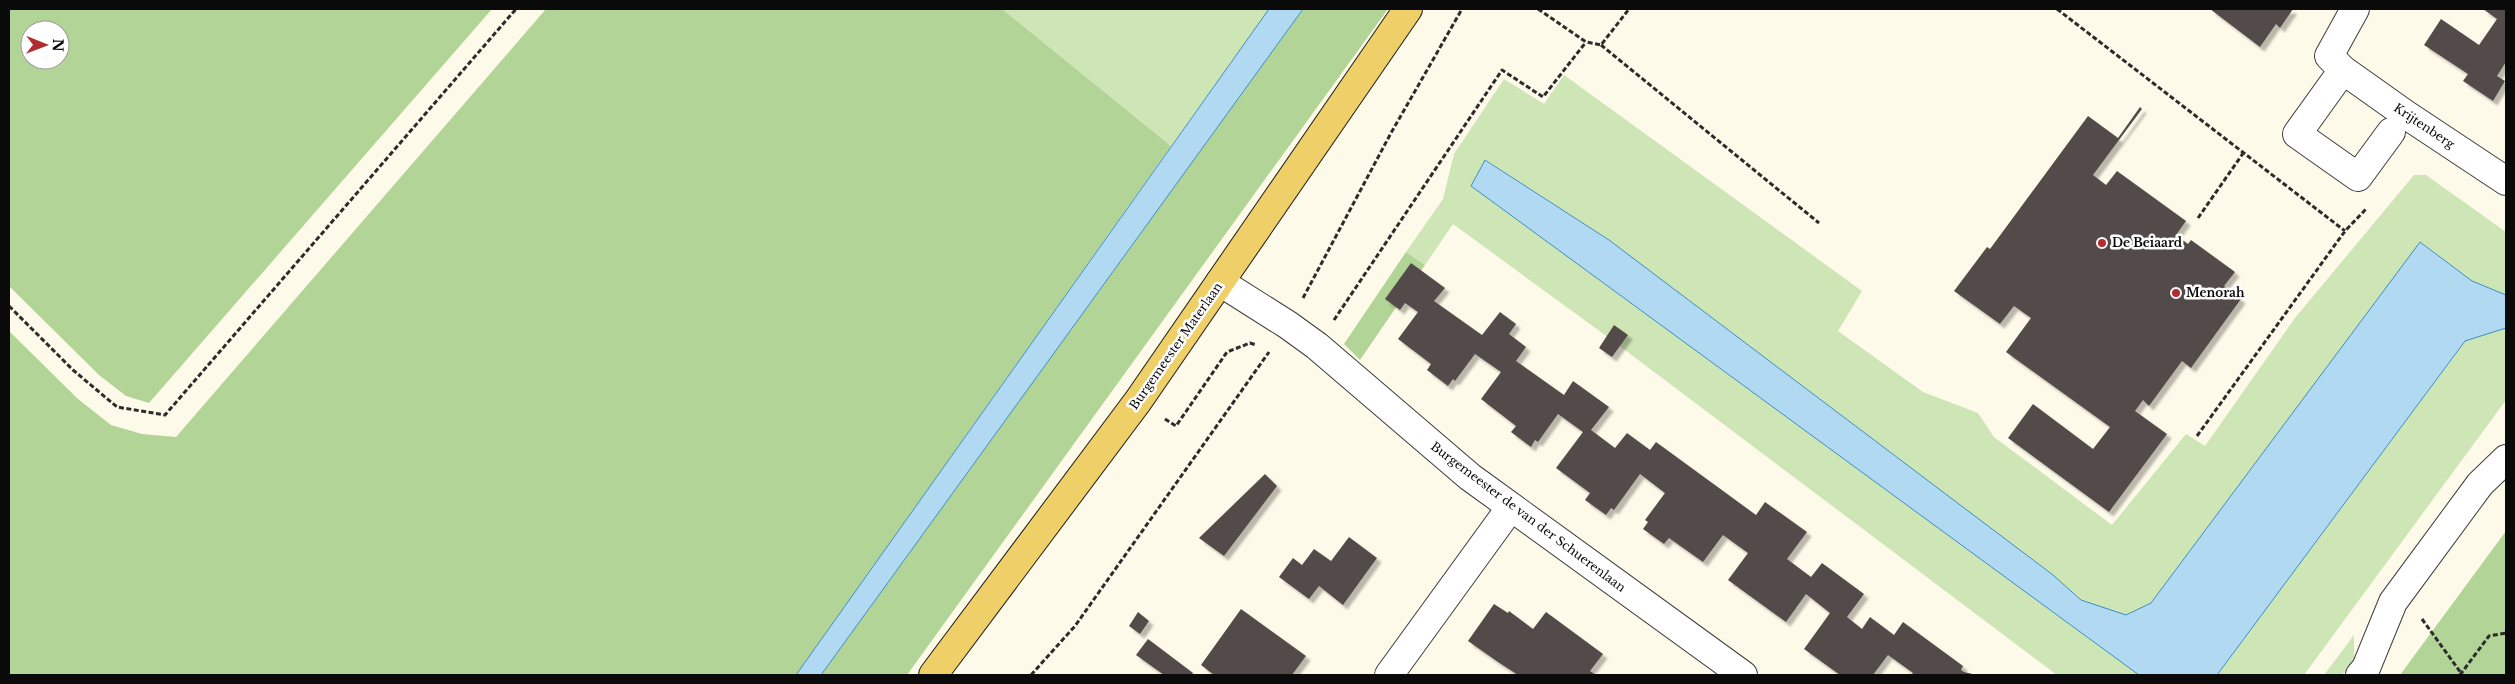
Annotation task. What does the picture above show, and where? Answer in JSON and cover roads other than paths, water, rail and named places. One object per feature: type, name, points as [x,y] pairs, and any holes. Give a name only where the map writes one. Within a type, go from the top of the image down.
[{"type":"main road","name":"Burgemeester Materlaan","points":[[933,675],[1138,401],[1408,9]]},
{"type":"street","name":"Krijtenberg","points":[[2355,9],[2329,56],[2343,70],[2506,181]]},
{"type":"street","name":"Krijtenberg","points":[[2343,70],[2297,134],[2358,178],[2391,132]]},
{"type":"street","name":"Burgemeester de van der Schuerenlaan","points":[[1220,282],[1288,325],[1317,346],[1434,448],[1511,507],[1743,675]]},
{"type":"street","points":[[2360,675],[2366,668],[2393,602],[2480,484],[2506,459]]},
{"type":"street","points":[[1389,675],[1511,507]]},
{"type":"water","points":[[1269,9],[1303,9],[821,675],[796,675]]},
{"type":"water","points":[[1485,160],[1609,240],[2053,575],[2081,600],[2126,615],[2151,603],[2420,242],[2472,281],[2506,295],[2506,328],[2465,341],[2217,675],[2139,675],[1471,186]]},
{"type":"place","name":"De Beiaard","points":[[2102,243]]},
{"type":"place","name":"Menorah","points":[[2176,293]]}]
